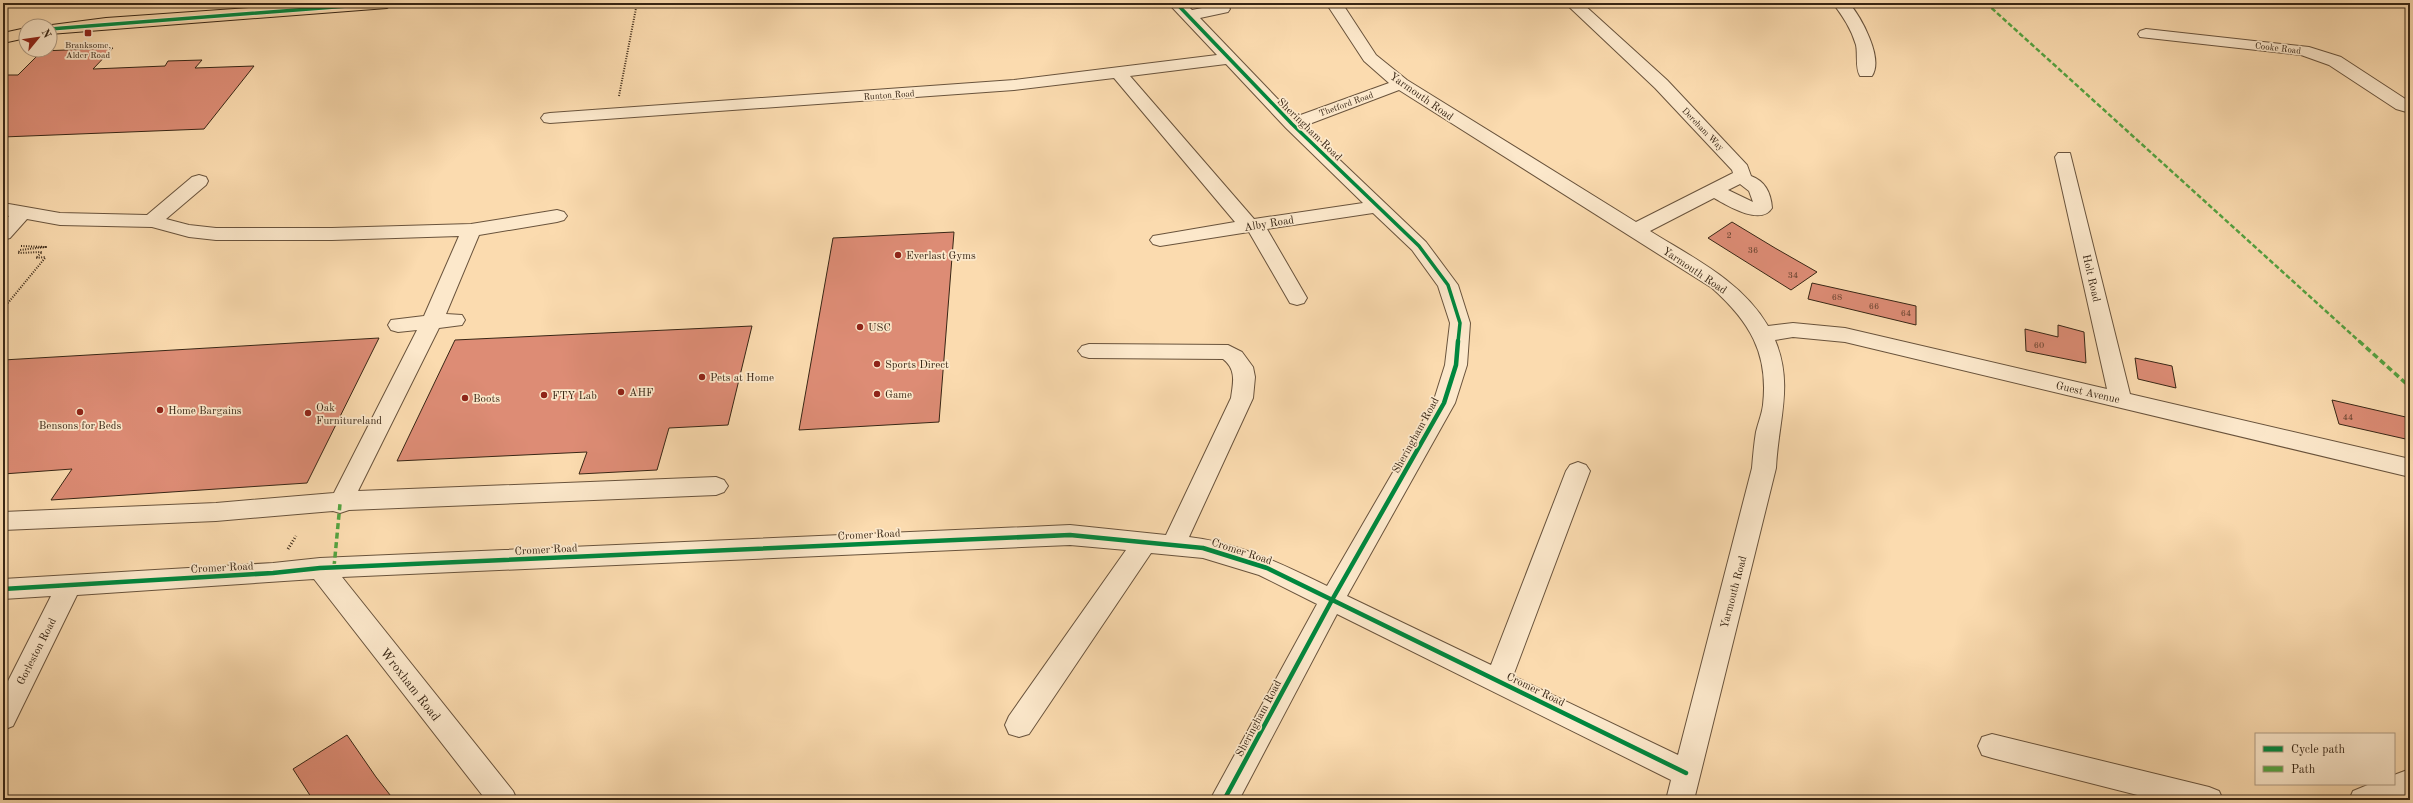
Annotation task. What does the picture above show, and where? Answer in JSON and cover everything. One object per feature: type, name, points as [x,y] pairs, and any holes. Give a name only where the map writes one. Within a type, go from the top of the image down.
[{"type":"main road","points":[[58,28],[106,22],[387,3]]},
{"type":"main road","points":[[3,33],[18,32]]},
{"type":"main road","points":[[3,38],[18,34]]},
{"type":"street","name":"Yarmouth Road","points":[[1334,3],[1370,58],[1401,84],[1719,283],[1750,313],[1764,334],[1773,362],[1774,392],[1774,405],[1768,429],[1764,468],[1680,800]]},
{"type":"street","name":"Dereham Way","points":[[1573,3],[1661,84],[1741,169],[1742,175],[1738,178]]},
{"type":"street","points":[[1842,3],[1850,12],[1860,36],[1868,60],[1866,72]]},
{"type":"street","name":"Sheringham Road","points":[[1182,10],[1222,8]]},
{"type":"street","name":"Sheringham Road","points":[[1182,10],[1292,124],[1419,246],[1448,285],[1460,323],[1456,365],[1444,403],[1332,600],[1224,800]]},
{"type":"street","name":"Cooke Road","points":[[2146,34],[2177,34],[2303,50],[2334,61],[2402,106],[2410,108]]},
{"type":"street","name":"Runton Road","points":[[550,118],[1014,86],[1228,59]]},
{"type":"street","points":[[1118,72],[1252,225],[1297,298]]},
{"type":"street","name":"Thetford Road","points":[[1292,124],[1401,84]]},
{"type":"street","name":"Holt Road","points":[[2064,157],[2120,399]]},
{"type":"street","points":[[1636,230],[1714,190],[1738,178],[1750,180],[1757,187],[1763,203],[1761,210],[1739,204],[1714,190]]},
{"type":"street","points":[[152,221],[199,180]]},
{"type":"street","name":"Alby Road","points":[[1160,240],[1378,206]]},
{"type":"street","points":[[3,209],[60,219],[152,221],[189,231],[216,234],[332,234],[471,230],[557,216]]},
{"type":"street","points":[[3,234],[23,212]]},
{"type":"street","points":[[341,502],[432,322],[471,230]]},
{"type":"street","points":[[321,251],[332,234]]},
{"type":"street","points":[[398,325],[455,320]]},
{"type":"street","name":"Guest Avenue","points":[[1764,334],[1793,330],[1845,335],[2410,468]]},
{"type":"street","points":[[1089,351],[1228,352],[1239,360],[1245,372],[1242,398],[1173,545]]},
{"type":"street","points":[[1498,681],[1578,471]]},
{"type":"street","points":[[3,521],[216,512],[341,502],[716,486]]},
{"type":"street","name":"Cromer Road","points":[[3,589],[273,573],[320,568],[1070,535],[1203,548],[1267,568],[1686,773]]},
{"type":"street","points":[[1019,725],[1145,542]]},
{"type":"street","name":"Wroxham Road","points":[[320,568],[502,800]]},
{"type":"street","name":"Gorleston Road","points":[[3,718],[69,585]]},
{"type":"street","points":[[1992,746],[2200,799]]},
{"type":"street","points":[[2363,800],[2410,782]]},
{"type":"path","points":[[616,114],[637,3]]},
{"type":"path","points":[[3,309],[45,257],[36,258],[42,252],[18,252],[20,250],[46,247],[21,246]]},
{"type":"building","points":[[113,48],[93,69],[165,66],[168,61],[202,60],[195,68],[254,66],[204,129],[3,137],[3,75],[18,75],[35,58],[58,58],[58,50]]},
{"type":"building","points":[[1732,222],[1817,272],[1791,290],[1708,238]]},
{"type":"building","name":"Sports Direct","points":[[954,232],[939,422],[799,430],[833,238]]},
{"type":"building","points":[[1812,283],[1916,306],[1916,325],[1808,299]]},
{"type":"building","points":[[2058,325],[2084,332],[2086,363],[2026,351],[2025,329],[2058,337]]},
{"type":"building","points":[[752,326],[728,425],[669,428],[657,470],[579,474],[587,452],[397,461],[455,340]]},
{"type":"building","points":[[379,338],[307,483],[51,500],[72,469],[3,474],[3,360]]},
{"type":"building","points":[[2135,358],[2172,366],[2176,388],[2138,379]]},
{"type":"building","points":[[2332,400],[2410,418],[2410,440],[2339,424]]},
{"type":"building","points":[[347,735],[394,800],[313,800],[293,769]]},
{"type":"marked path","points":[[1986,3],[2410,387]]},
{"type":"marked path","points":[[334,567],[340,504]]},
{"type":"cycle path","points":[[58,28],[106,23],[387,3]]},
{"type":"cycle path","points":[[1176,3],[1292,124],[1419,246],[1448,285],[1460,323],[1456,365],[1444,403],[1332,600],[1224,800]]},
{"type":"cycle path","points":[[3,589],[273,573],[320,568],[1070,535],[1203,548],[1267,568],[1686,773]]},
{"type":"place","name":"Branksome, Alder Road","points":[[88,33]]},
{"type":"place","name":"Everlast Gyms","points":[[898,255]]},
{"type":"place","name":"USC","points":[[860,327]]},
{"type":"place","name":"Sports Direct","points":[[877,364]]},
{"type":"place","name":"Pets at Home","points":[[702,377]]},
{"type":"place","name":"AHF","points":[[621,392]]},
{"type":"place","name":"Game","points":[[877,394]]},
{"type":"place","name":"FTY Lab","points":[[544,395]]},
{"type":"place","name":"Boots","points":[[465,398]]},
{"type":"place","name":"Home Bargains","points":[[160,410]]},
{"type":"place","name":"Bensons for Beds","points":[[80,412]]},
{"type":"place","name":"Oak Furnitureland","points":[[308,413]]}]
